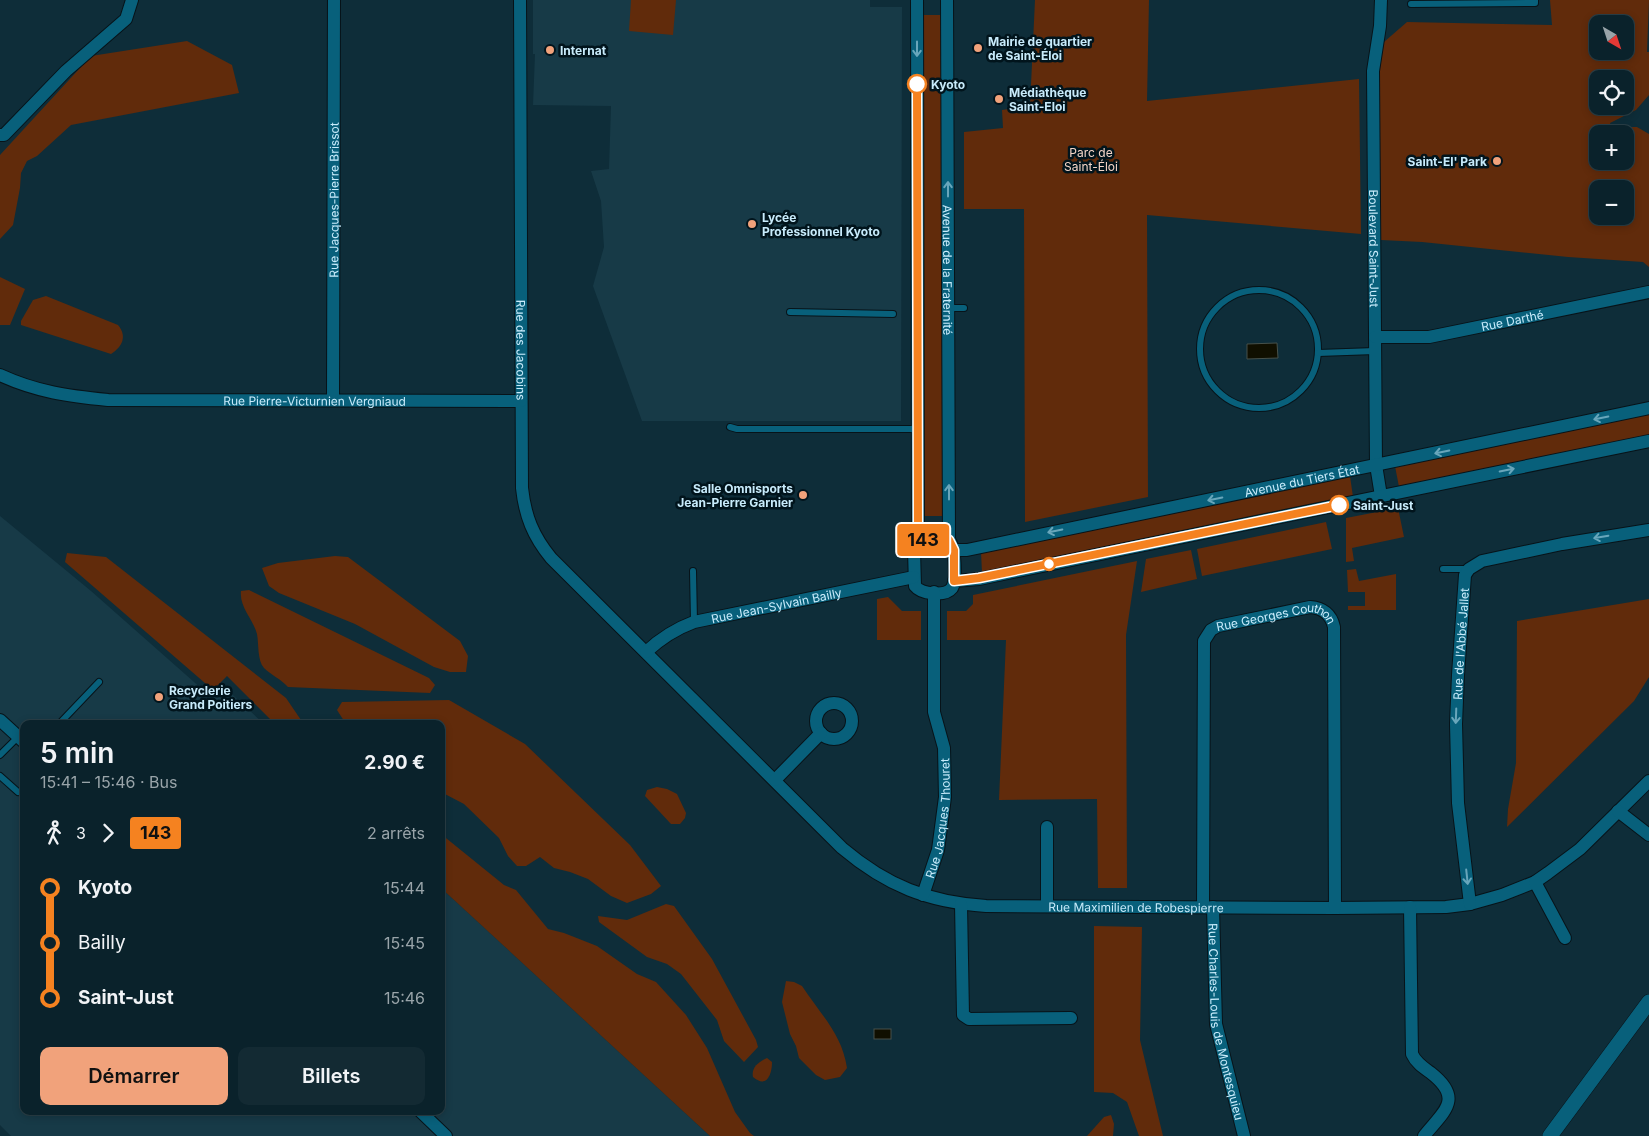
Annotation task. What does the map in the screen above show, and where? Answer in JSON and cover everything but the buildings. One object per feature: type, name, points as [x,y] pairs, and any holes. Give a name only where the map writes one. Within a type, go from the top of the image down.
[{"type":"main road","points":[[1550,1136],[1649,1002]]},
{"type":"street","points":[[0,135],[4,135],[66,71],[126,19],[132,0]]},
{"type":"street","name":"Rue Jacques-Pierre Brissot","points":[[333,400],[334,0]]},
{"type":"street","name":"Rue des Jacobins","points":[[520,0],[521,401],[524,507],[534,535],[551,558],[646,652]]},
{"type":"street","points":[[917,0],[918,540],[914,550],[914,577],[917,589],[925,593],[947,592],[951,589],[954,581],[952,545],[918,540]]},
{"type":"street","name":"Avenue de la Fraternité","points":[[947,0],[948,308],[952,545]]},
{"type":"street","name":"Boulevard Saint-Just","points":[[1381,0],[1380,26],[1373,71],[1376,465],[1381,496]]},
{"type":"street","name":"Rue Darthé","points":[[1375,337],[1429,337],[1649,292]]},
{"type":"street","name":"Rue Pierre-Victurnien Vergniaud","points":[[0,375],[24,386],[46,392],[108,400],[521,401]]},
{"type":"street","name":"Avenue du Tiers État","points":[[952,545],[972,549],[1649,408]]},
{"type":"street","points":[[954,581],[979,578],[1649,441]]},
{"type":"street","name":"Rue de l'Abbé Jallet","points":[[1470,904],[1458,803],[1456,724],[1464,583],[1468,569],[1482,561],[1562,544],[1649,530]]},
{"type":"street","name":"Rue Jean-Sylvain Bailly","points":[[646,652],[666,635],[694,622],[914,577]]},
{"type":"street","name":"Rue Jacques Thouret","points":[[923,895],[938,850],[945,797],[944,748],[934,712],[934,592]]},
{"type":"street","name":"Rue Georges Couthon","points":[[1208,907],[1204,642],[1211,630],[1218,626],[1310,607],[1324,610],[1329,615],[1334,626],[1334,908]]},
{"type":"street","name":"Rue Maximilien de Robespierre","points":[[646,652],[857,860],[886,879],[923,895],[961,904],[986,906],[1334,908],[1470,904],[1502,895],[1534,882],[1566,861],[1649,781]]},
{"type":"street","points":[[0,720],[20,738]]},
{"type":"street","points":[[775,780],[821,733]]},
{"type":"street","points":[[1618,811],[1649,835]]},
{"type":"street","points":[[1047,827],[1047,906]]},
{"type":"street","points":[[1534,882],[1565,938]]},
{"type":"street","points":[[961,904],[963,1015],[970,1019],[1071,1018]]},
{"type":"street","name":"Rue Charles-Louis de Montesquieu","points":[[1208,907],[1216,1024],[1244,1136]]},
{"type":"street","points":[[1410,907],[1412,1054],[1416,1061],[1440,1080],[1449,1093],[1449,1101],[1445,1109],[1424,1136]]},
{"type":"street","points":[[424,1115],[446,1136]]},
{"type":"lane","points":[[1411,4],[1535,3],[1535,0]]},
{"type":"lane","points":[[1259,290],[1282,295],[1298,305],[1310,319],[1314,329],[1318,353],[1314,372],[1300,392],[1275,406],[1255,408],[1234,403],[1216,389],[1204,372],[1200,351],[1201,338],[1205,326],[1216,309],[1236,295],[1259,290]]},
{"type":"lane","points":[[948,308],[964,308]]},
{"type":"lane","points":[[790,312],[893,314]]},
{"type":"lane","points":[[1318,353],[1375,351]]},
{"type":"lane","points":[[730,427],[737,429],[918,429]]},
{"type":"lane","points":[[1443,569],[1468,569]]},
{"type":"lane","points":[[693,571],[694,622]]},
{"type":"lane","points":[[63,720],[99,682]]},
{"type":"lane","points":[[0,755],[20,740]]},
{"type":"lane","points":[[0,776],[18,792]]},
{"type":"shaded area","name":"Lycée Professionnel Kyoto","points":[[533,0],[870,0],[870,7],[902,7],[901,421],[642,421],[593,286],[604,247],[601,201],[591,171],[609,169],[611,106],[533,105],[535,54],[533,54]]},
{"type":"shaded area","points":[[1277,343],[1278,358],[1247,359],[1247,344]]},
{"type":"shaded area","points":[[0,516],[91,591],[211,697],[222,685],[260,720],[20,720],[20,1115],[445,1115],[445,892],[710,1136],[11,1136],[0,1125]]},
{"type":"shaded area","points":[[874,1029],[891,1029],[891,1039],[874,1039]]},
{"type":"green space","points":[[631,0],[676,0],[673,35],[629,31]]},
{"type":"green space","name":"Parc de Saint-Éloi","points":[[1035,0],[1149,0],[1147,101],[1359,79],[1361,234],[1147,215],[1148,497],[1025,522],[1024,209],[964,209],[964,132],[1003,128],[1002,110],[1030,106]]},
{"type":"green space","points":[[1550,0],[1649,0],[1647,52],[1649,52],[1649,95],[1634,111],[1634,70],[1589,70],[1589,115],[1626,115],[1610,123],[1610,125],[1589,125],[1589,170],[1634,170],[1634,127],[1649,134],[1649,267],[1643,262],[1381,240],[1379,74],[1384,42],[1407,22],[1552,25]]},
{"type":"green space","points":[[922,15],[943,15],[944,516],[924,516]]},
{"type":"green space","points":[[187,41],[232,65],[239,93],[71,125],[37,156],[27,161],[21,173],[13,225],[0,239],[0,155],[91,56]]},
{"type":"green space","points":[[0,277],[25,289],[10,325],[0,325]]},
{"type":"green space","points":[[46,296],[118,325],[123,337],[121,344],[111,354],[21,325],[21,321],[33,300]]},
{"type":"green space","points":[[1649,414],[1649,435],[1399,487],[1395,466]]},
{"type":"green space","points":[[1350,476],[1353,497],[982,573],[981,552]]},
{"type":"green space","points":[[1398,508],[1404,537],[1352,548],[1354,561],[1346,562],[1346,518]]},
{"type":"green space","points":[[1326,522],[1332,549],[1202,576],[1197,549]]},
{"type":"green space","points":[[1191,550],[1197,579],[1141,592],[1146,559]]},
{"type":"green space","points":[[67,553],[106,557],[286,698],[301,720],[271,720],[227,676],[213,690],[65,562]]},
{"type":"green space","points":[[335,556],[348,557],[460,641],[468,656],[466,672],[450,672],[434,667],[355,624],[279,593],[269,586],[262,568],[278,563]]},
{"type":"green space","points":[[1137,561],[1126,635],[1127,888],[1098,888],[1097,799],[999,800],[1006,640],[947,640],[947,611],[966,611],[973,604],[973,595]]},
{"type":"green space","points":[[1356,569],[1359,581],[1396,574],[1396,610],[1348,610],[1348,606],[1365,606],[1365,592],[1348,592],[1347,570]]},
{"type":"green space","points":[[249,590],[429,678],[435,685],[430,693],[288,687],[262,665],[259,656],[257,634],[244,608],[241,597],[241,591]]},
{"type":"green space","points":[[888,597],[902,611],[921,611],[921,640],[877,640],[877,599]]},
{"type":"green space","points":[[1649,599],[1649,677],[1634,701],[1507,827],[1508,809],[1516,763],[1517,621]]},
{"type":"green space","points":[[449,700],[525,744],[630,845],[661,886],[651,894],[627,903],[611,896],[588,879],[554,868],[540,857],[526,866],[517,866],[508,856],[499,838],[464,804],[445,794],[445,720],[343,720],[337,710],[342,702]]},
{"type":"green space","points":[[657,787],[677,794],[686,813],[685,818],[680,824],[671,824],[645,796],[647,790]]},
{"type":"green space","points":[[445,837],[504,885],[516,890],[548,929],[597,946],[637,974],[656,982],[686,1015],[707,1048],[735,1112],[754,1136],[710,1136],[445,892]]},
{"type":"green space","points":[[666,904],[674,906],[712,959],[756,1040],[758,1047],[744,1062],[724,1041],[717,1020],[681,974],[667,964],[647,957],[599,922],[598,916],[627,920]]},
{"type":"green space","points":[[1094,926],[1142,927],[1140,1040],[1163,1136],[1139,1136],[1127,1102],[1113,1093],[1094,1092]]},
{"type":"green space","points":[[786,981],[802,986],[836,1035],[841,1045],[847,1068],[840,1077],[825,1080],[816,1075],[799,1058],[790,1034],[782,1002]]},
{"type":"green space","points":[[767,1058],[772,1062],[770,1075],[765,1081],[758,1080],[753,1077],[753,1070]]},
{"type":"green space","points":[[1111,1115],[1114,1124],[1113,1136],[1087,1136],[1104,1117]]},
{"type":"bus line","name":"143","points":[[917,84],[918,540],[949,540],[952,543],[954,550],[954,581],[966,581],[1339,505]]},
{"type":"place","name":"Mairie de quartier de Saint-Éloi","points":[[978,48]]},
{"type":"place","name":"Internat","points":[[550,50]]},
{"type":"place","name":"Kyoto","points":[[917,84]]},
{"type":"place","name":"Médiathèque Saint-Eloi","points":[[999,99]]},
{"type":"place","name":"Saint-El' Park","points":[[1497,161]]},
{"type":"place","name":"Lycée Professionnel Kyoto","points":[[752,224]]},
{"type":"place","name":"Salle Omnisports Jean-Pierre Garnier","points":[[803,495]]},
{"type":"place","name":"Saint-Just","points":[[1339,505]]},
{"type":"place","name":"Recyclerie Grand Poitiers","points":[[159,697]]}]
